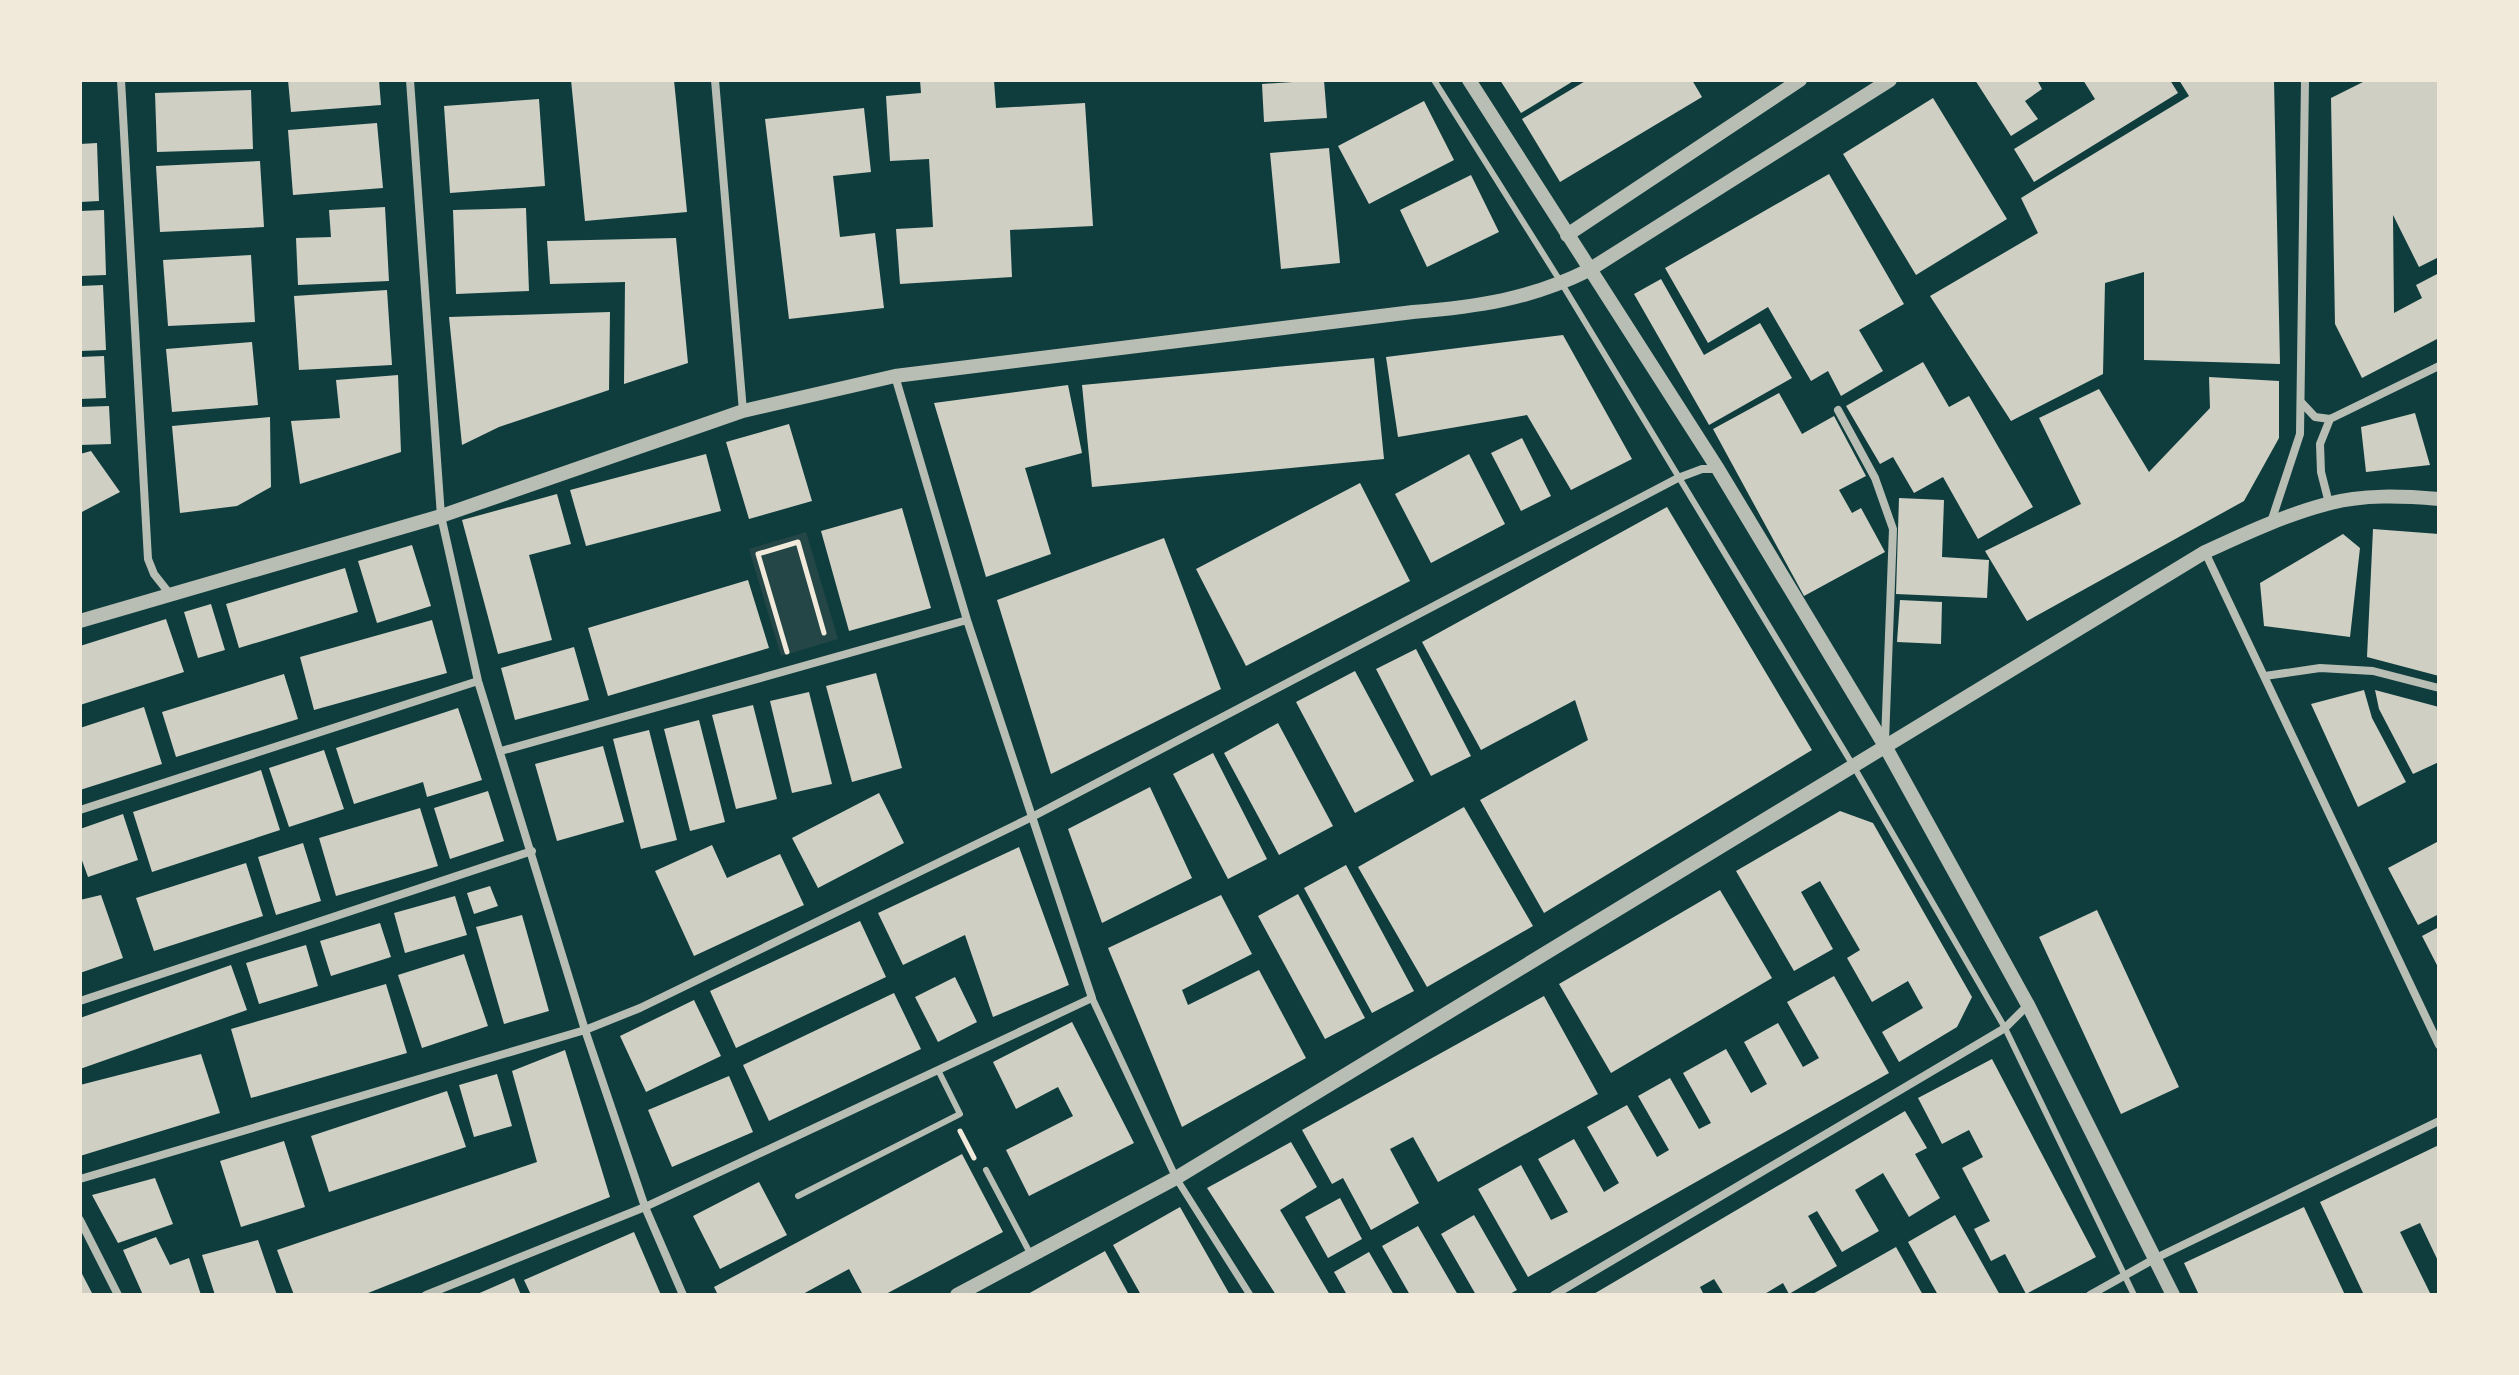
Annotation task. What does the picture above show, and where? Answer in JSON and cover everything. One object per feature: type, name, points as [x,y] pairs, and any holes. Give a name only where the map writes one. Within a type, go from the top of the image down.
[{"type":"street","points":[[121,80],[148,559],[154,574],[169,593]]},
{"type":"street","points":[[410,80],[441,516],[478,681],[585,1030],[645,1207],[683,1295]]},
{"type":"street","points":[[715,80],[743,411]]},
{"type":"street","points":[[1469,80],[1718,469],[1885,746],[2028,1005],[2173,1295]]},
{"type":"street","points":[[1567,235],[1800,80]]},
{"type":"street","points":[[80,621],[441,516],[743,411],[895,376],[1397,314],[1477,307],[1518,298],[1562,284],[1589,270],[1890,80]]},
{"type":"street","points":[[2270,523],[2300,434],[2307,80]]},
{"type":"street","points":[[2301,402],[2315,417],[2330,419],[2439,366]]},
{"type":"street","points":[[895,376],[967,620],[1092,998],[1176,1178],[1250,1295]]},
{"type":"street","points":[[1838,410],[1875,478],[1893,529],[1885,746]]},
{"type":"street","points":[[2329,503],[2321,472],[2320,444],[2330,419]]},
{"type":"street","points":[[80,1179],[585,1030],[640,1008],[1030,818],[1678,478],[1702,469],[1718,469]]},
{"type":"street","points":[[957,1295],[1176,1178],[2205,552],[2270,523],[2329,503],[2400,495],[2439,499]]},
{"type":"street","points":[[2205,552],[2439,1045]]},
{"type":"street","points":[[501,751],[967,620]]},
{"type":"street","points":[[2265,676],[2320,668],[2373,671],[2439,688]]},
{"type":"street","points":[[80,810],[478,681]]},
{"type":"street","points":[[80,1001],[532,851]]},
{"type":"street","points":[[426,1295],[645,1207],[1092,998]]},
{"type":"street","points":[[1554,1295],[2005,1028],[2028,1005]]},
{"type":"street","points":[[2090,1295],[2156,1258],[2439,1121]]},
{"type":"street","points":[[80,1220],[118,1295]]},
{"type":"lane","points":[[1434,80],[1562,284],[1854,767],[2005,1028],[2134,1295]]},
{"type":"lane","points":[[798,1196],[960,1114],[938,1070]]},
{"type":"lane","points":[[986,1170],[1031,1255]]},
{"type":"path","points":[[787,654],[758,554],[798,542],[824,633]]},
{"type":"shaded area","points":[[806,532],[838,639],[781,656],[749,549]]},
{"type":"building","points":[[288,80],[379,80],[381,105],[291,112]]},
{"type":"building","points":[[571,80],[674,80],[687,212],[585,221]]},
{"type":"building","points":[[920,80],[994,80],[996,108],[1085,103],[1093,226],[1010,230],[1012,277],[900,284],[896,229],[933,227],[929,159],[890,161],[886,96],[921,93]]},
{"type":"building","points":[[1324,80],[1327,118],[1264,122],[1262,84]]},
{"type":"building","points":[[1500,80],[1575,80],[1521,113]]},
{"type":"building","points":[[1587,80],[1692,80],[1702,97],[1560,182],[1522,119]]},
{"type":"building","points":[[1975,80],[2037,80],[2042,89],[2025,101],[2038,119],[2011,136]]},
{"type":"building","points":[[2083,80],[2170,80],[2178,93],[2034,182],[2014,149],[2095,99]]},
{"type":"building","points":[[2179,80],[2274,80],[2280,364],[2144,360],[2144,272],[2105,283],[2103,374],[2011,421],[1930,296],[2038,233],[2021,198],[2189,96]]},
{"type":"building","points":[[2367,80],[2439,80],[2439,257],[2419,267],[2393,215],[2394,313],[2422,298],[2416,285],[2439,273],[2439,338],[2362,378],[2335,324],[2331,98]]},
{"type":"building","points":[[251,90],[253,149],[157,152],[155,93]]},
{"type":"building","points":[[1933,98],[2007,219],[1916,275],[1843,154]]},
{"type":"building","points":[[539,99],[545,186],[450,193],[444,106]]},
{"type":"building","points":[[1424,101],[1454,160],[1369,204],[1338,146]]},
{"type":"building","points":[[864,108],[871,172],[833,176],[840,237],[875,233],[884,308],[789,319],[765,119]]},
{"type":"building","points":[[377,123],[383,188],[293,195],[288,130]]},
{"type":"building","points":[[97,143],[99,201],[80,202],[80,144]]},
{"type":"building","points":[[1329,148],[1340,263],[1281,269],[1270,153]]},
{"type":"building","points":[[260,161],[264,227],[160,232],[156,166]]},
{"type":"building","points":[[1829,174],[1904,304],[1859,330],[1883,371],[1841,396],[1828,371],[1811,381],[1768,307],[1708,343],[1665,268]]},
{"type":"building","points":[[1471,175],[1499,232],[1427,267],[1400,210]]},
{"type":"building","points":[[385,207],[389,281],[298,285],[296,238],[331,237],[329,210]]},
{"type":"building","points":[[526,208],[529,291],[456,294],[453,210]]},
{"type":"building","points":[[104,210],[106,275],[80,276],[80,211]]},
{"type":"building","points":[[676,238],[688,363],[624,384],[625,282],[550,284],[547,241]]},
{"type":"building","points":[[251,255],[255,322],[168,326],[163,260]]},
{"type":"building","points":[[1661,279],[1704,355],[1760,323],[1792,378],[1709,425],[1634,294]]},
{"type":"building","points":[[103,285],[106,350],[80,351],[80,286]]},
{"type":"building","points":[[387,290],[392,365],[299,370],[294,296]]},
{"type":"building","points":[[610,312],[609,390],[499,427],[462,445],[449,317]]},
{"type":"building","points":[[1563,335],[1632,459],[1571,490],[1527,415],[1398,437],[1386,357]]},
{"type":"building","points":[[252,342],[258,405],[172,412],[166,349]]},
{"type":"building","points":[[104,356],[106,398],[80,399],[80,357]]},
{"type":"building","points":[[1374,358],[1384,459],[1092,487],[1082,385]]},
{"type":"building","points":[[1923,362],[1949,407],[1969,396],[2033,507],[1978,539],[1943,477],[1914,493],[1893,457],[1880,464],[1846,406]]},
{"type":"building","points":[[398,375],[401,452],[300,484],[291,421],[340,418],[336,380]]},
{"type":"building","points":[[2209,377],[2279,381],[2279,438],[2244,501],[2027,621],[1985,551],[2081,504],[2039,418],[2099,389],[2149,472],[2210,408]]},
{"type":"building","points":[[1068,385],[1082,453],[1025,468],[1051,554],[986,577],[934,403]]},
{"type":"building","points":[[1779,393],[1802,434],[1834,416],[1866,476],[1839,490],[1852,513],[1861,508],[1885,552],[1804,596],[1713,429]]},
{"type":"building","points":[[109,406],[111,444],[80,445],[80,407]]},
{"type":"building","points":[[2415,413],[2430,465],[2366,472],[2361,427]]},
{"type":"building","points":[[270,417],[271,487],[237,506],[180,513],[172,426]]},
{"type":"building","points":[[789,424],[812,501],[749,519],[726,442]]},
{"type":"building","points":[[1522,438],[1551,496],[1521,511],[1491,453]]},
{"type":"building","points":[[91,451],[120,492],[80,513],[80,454]]},
{"type":"building","points":[[706,454],[721,511],[586,546],[570,490]]},
{"type":"building","points":[[1469,454],[1505,524],[1431,563],[1395,494]]},
{"type":"building","points":[[1360,483],[1410,581],[1246,666],[1196,569]]},
{"type":"building","points":[[557,494],[571,544],[529,555],[552,640],[498,654],[462,520]]},
{"type":"building","points":[[1899,498],[1944,500],[1942,557],[1989,560],[1987,598],[1896,594]]},
{"type":"building","points":[[1667,507],[1812,750],[1544,913],[1480,800],[1588,740],[1575,700],[1481,750],[1422,642]]},
{"type":"building","points":[[902,508],[931,608],[849,631],[821,531]]},
{"type":"building","points":[[2373,529],[2439,534],[2439,676],[2367,657]]},
{"type":"building","points":[[2343,534],[2360,548],[2350,637],[2264,626],[2260,583]]},
{"type":"building","points":[[1164,538],[1221,689],[1051,774],[997,600]]},
{"type":"building","points":[[412,545],[431,606],[377,623],[358,561]]},
{"type":"building","points":[[345,568],[358,612],[239,648],[226,604]]},
{"type":"building","points":[[748,580],[769,648],[608,696],[588,628]]},
{"type":"building","points":[[1900,600],[1942,602],[1941,644],[1897,642]]},
{"type":"building","points":[[211,604],[225,650],[198,658],[184,612]]},
{"type":"building","points":[[166,619],[184,672],[80,705],[80,646]]},
{"type":"building","points":[[432,620],[447,673],[314,710],[300,657]]},
{"type":"building","points":[[574,647],[589,700],[515,720],[501,668]]},
{"type":"building","points":[[1416,649],[1471,756],[1431,776],[1376,669]]},
{"type":"building","points":[[1355,671],[1414,781],[1355,813],[1296,702]]},
{"type":"building","points":[[876,673],[902,768],[852,782],[826,686]]},
{"type":"building","points":[[284,674],[298,719],[176,757],[162,712]]},
{"type":"building","points":[[2364,690],[2372,718],[2406,782],[2358,807],[2311,704]]},
{"type":"building","points":[[2375,690],[2439,707],[2439,762],[2413,774],[2379,709]]},
{"type":"building","points":[[809,692],[832,784],[792,793],[770,701]]},
{"type":"building","points":[[753,705],[777,799],[736,809],[712,715]]},
{"type":"building","points":[[144,707],[162,764],[80,790],[80,728]]},
{"type":"building","points":[[458,708],[482,780],[427,797],[423,782],[354,804],[336,748]]},
{"type":"building","points":[[699,720],[725,822],[690,831],[664,729]]},
{"type":"building","points":[[1278,723],[1333,826],[1279,855],[1224,753]]},
{"type":"building","points":[[649,730],[677,840],[641,849],[613,739]]},
{"type":"building","points":[[603,746],[624,822],[557,841],[535,764]]},
{"type":"building","points":[[324,750],[344,809],[289,827],[269,768]]},
{"type":"building","points":[[1213,753],[1267,859],[1228,879],[1173,774]]},
{"type":"building","points":[[261,770],[280,830],[152,872],[133,812]]},
{"type":"building","points":[[1150,787],[1192,878],[1102,923],[1068,829]]},
{"type":"building","points":[[488,791],[504,841],[450,859],[434,808]]},
{"type":"building","points":[[879,793],[904,843],[818,888],[792,838]]},
{"type":"building","points":[[1464,807],[1533,926],[1427,987],[1358,867]]},
{"type":"building","points":[[420,808],[438,866],[336,896],[319,838]]},
{"type":"building","points":[[1840,811],[1873,823],[1972,997],[1957,1027],[1899,1062],[1882,1032],[1923,1008],[1908,981],[1872,1002],[1847,958],[1860,950],[1820,881],[1801,892],[1833,949],[1794,971],[1736,871]]},
{"type":"building","points":[[123,814],[138,860],[88,877],[80,855],[80,829]]},
{"type":"building","points":[[2437,842],[2439,914],[2418,925],[2388,868]]},
{"type":"building","points":[[303,843],[321,901],[276,915],[258,857]]},
{"type":"building","points":[[712,845],[727,878],[780,854],[804,905],[694,956],[655,871]]},
{"type":"building","points":[[1019,847],[1069,985],[993,1017],[965,935],[903,965],[878,913]]},
{"type":"building","points":[[246,863],[263,916],[154,951],[136,898]]},
{"type":"building","points":[[1346,865],[1414,991],[1372,1013],[1304,888]]},
{"type":"building","points":[[490,886],[498,906],[474,914],[467,893]]},
{"type":"building","points":[[1720,890],[1772,978],[1611,1073],[1559,984]]},
{"type":"building","points":[[1298,894],[1365,1018],[1325,1039],[1258,916]]},
{"type":"building","points":[[101,895],[123,958],[80,973],[80,900]]},
{"type":"building","points":[[1221,895],[1252,954],[1182,990],[1188,1005],[1259,970],[1306,1058],[1182,1127],[1108,948]]},
{"type":"building","points":[[455,896],[467,935],[405,953],[394,913]]},
{"type":"building","points":[[2097,910],[2179,1087],[2121,1114],[2039,937]]},
{"type":"building","points":[[522,915],[549,1011],[504,1024],[476,927]]},
{"type":"building","points":[[860,921],[886,977],[736,1048],[710,991]]},
{"type":"building","points":[[380,923],[391,957],[331,976],[320,941]]},
{"type":"building","points":[[2439,927],[2439,969],[2422,936]]},
{"type":"building","points":[[306,945],[318,986],[259,1004],[246,963]]},
{"type":"building","points":[[464,954],[488,1026],[422,1048],[398,975]]},
{"type":"building","points":[[231,965],[247,1010],[80,1069],[80,1018]]},
{"type":"building","points":[[1834,976],[1889,1073],[1528,1277],[1478,1189],[1521,1165],[1551,1220],[1568,1212],[1538,1159],[1574,1139],[1604,1192],[1619,1183],[1587,1127],[1627,1105],[1657,1157],[1669,1150],[1638,1096],[1670,1078],[1699,1129],[1711,1123],[1683,1073],[1726,1049],[1751,1093],[1767,1084],[1744,1042],[1778,1023],[1803,1067],[1819,1058],[1787,1002]]},
{"type":"building","points":[[955,977],[977,1022],[938,1042],[915,997]]},
{"type":"building","points":[[386,984],[407,1053],[251,1098],[231,1029]]},
{"type":"building","points":[[894,993],[921,1049],[769,1121],[743,1065]]},
{"type":"building","points":[[1544,996],[1598,1094],[1438,1182],[1413,1137],[1390,1149],[1419,1203],[1371,1230],[1343,1178],[1332,1184],[1302,1130]]},
{"type":"building","points":[[694,1000],[721,1056],[646,1092],[620,1036]]},
{"type":"building","points":[[1072,1022],[1134,1143],[1029,1196],[1006,1150],[1073,1116],[1058,1087],[1016,1109],[993,1062]]},
{"type":"building","points":[[565,1050],[610,1197],[363,1295],[294,1295],[277,1250],[537,1162],[512,1071]]},
{"type":"building","points":[[201,1054],[220,1113],[80,1156],[80,1085]]},
{"type":"building","points":[[1992,1059],[2096,1257],[2026,1294],[2005,1254],[1991,1261],[1974,1229],[1990,1221],[1962,1168],[1983,1157],[1969,1130],[1942,1144],[1918,1098]]},
{"type":"building","points":[[497,1074],[512,1126],[474,1137],[459,1085]]},
{"type":"building","points":[[729,1076],[753,1132],[672,1167],[648,1110]]},
{"type":"building","points":[[447,1091],[466,1147],[329,1192],[311,1136]]},
{"type":"building","points":[[1905,1111],[1927,1148],[1915,1154],[1940,1198],[1909,1217],[1883,1173],[1855,1190],[1879,1231],[1842,1252],[1817,1211],[1808,1216],[1837,1266],[1789,1294],[1783,1283],[1763,1295],[1724,1295],[1714,1279],[1700,1287],[1704,1295],[1592,1295]]},
{"type":"building","points":[[284,1141],[305,1207],[241,1227],[220,1161]]},
{"type":"building","points":[[1291,1142],[1317,1187],[1280,1210],[1330,1295],[1276,1295],[1207,1188]]},
{"type":"building","points":[[2439,1145],[2439,1263],[2420,1223],[2400,1232],[2431,1295],[2364,1295],[2320,1202]]},
{"type":"building","points":[[962,1154],[1003,1232],[884,1295],[863,1295],[849,1269],[801,1295],[718,1295],[714,1287]]},
{"type":"building","points":[[155,1178],[173,1224],[118,1243],[92,1195]]},
{"type":"building","points":[[759,1182],[787,1235],[720,1269],[693,1216]]},
{"type":"building","points":[[1340,1198],[1362,1239],[1328,1258],[1305,1217]]},
{"type":"building","points":[[1180,1207],[1230,1295],[1141,1295],[1113,1245]]},
{"type":"building","points":[[2304,1207],[2345,1295],[2199,1295],[2184,1263]]},
{"type":"building","points":[[1474,1215],[1517,1290],[1508,1295],[1476,1295],[1441,1234]]},
{"type":"building","points":[[1955,1215],[2000,1295],[1938,1295],[1908,1242]]},
{"type":"building","points":[[1418,1226],[1458,1295],[1410,1295],[1382,1246]]},
{"type":"building","points":[[634,1232],[661,1295],[531,1295],[524,1280]]},
{"type":"building","points":[[156,1237],[170,1265],[189,1258],[201,1295],[143,1295],[123,1250]]},
{"type":"building","points":[[258,1240],[277,1295],[215,1295],[202,1255]]},
{"type":"building","points":[[1896,1247],[1923,1295],[1811,1295]]},
{"type":"building","points":[[1105,1251],[1129,1295],[1026,1295]]},
{"type":"building","points":[[1369,1252],[1394,1295],[1347,1295],[1334,1272]]},
{"type":"building","points":[[80,1270],[93,1295],[80,1295]]},
{"type":"building","points":[[514,1278],[521,1295],[475,1295]]}]
